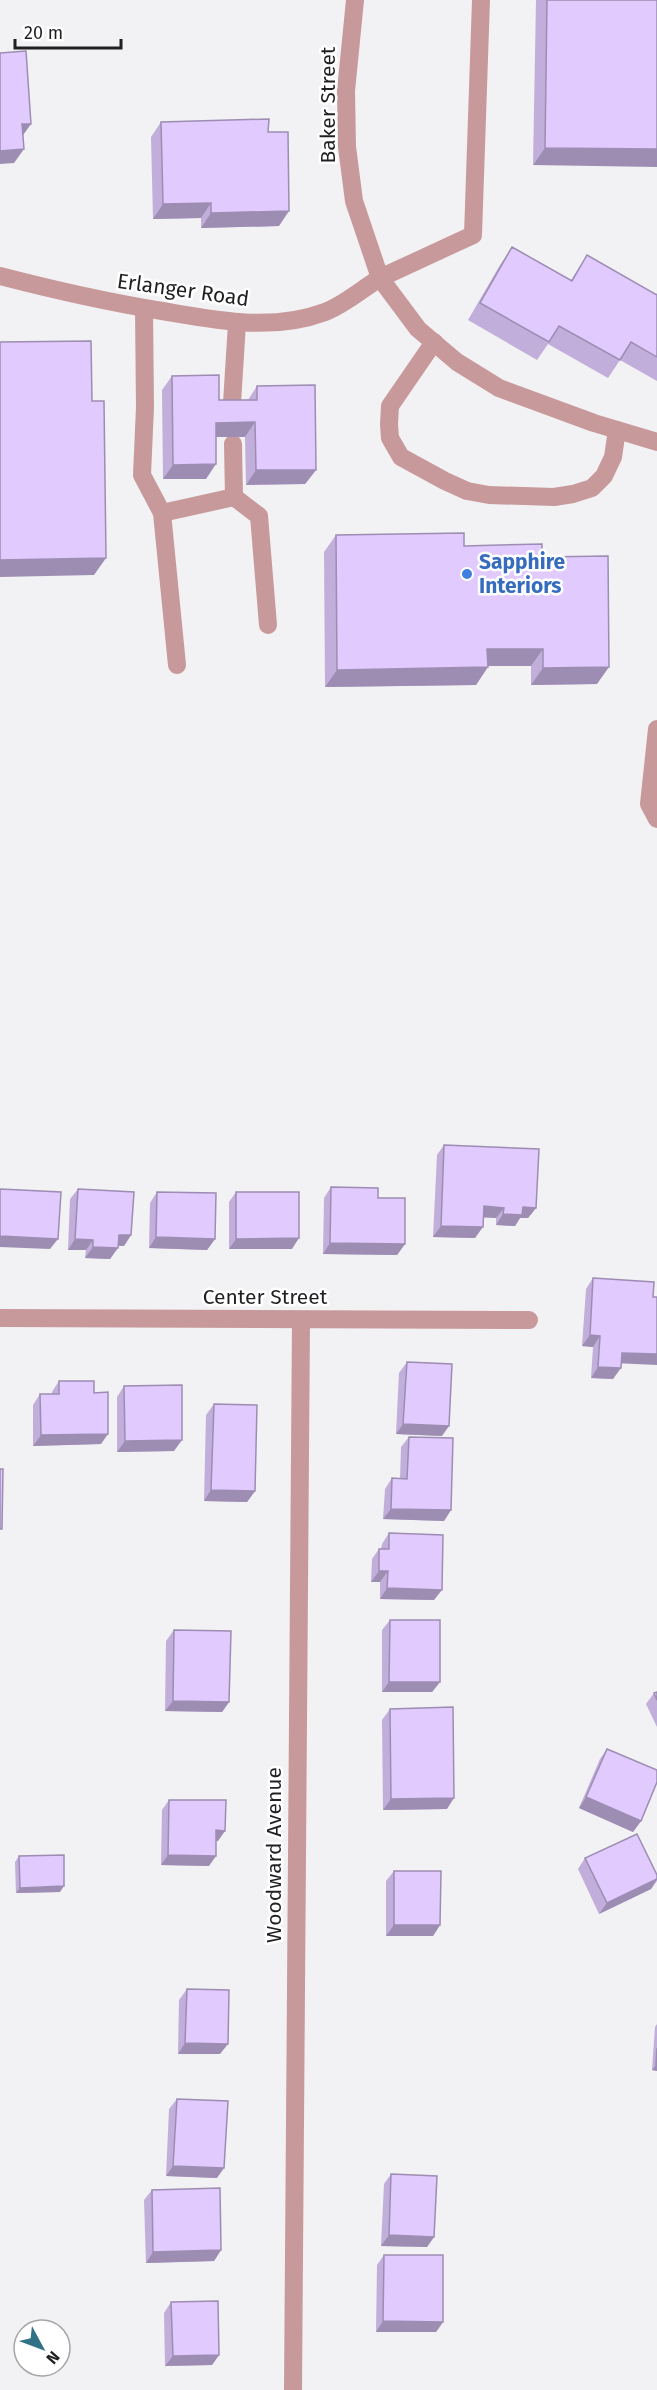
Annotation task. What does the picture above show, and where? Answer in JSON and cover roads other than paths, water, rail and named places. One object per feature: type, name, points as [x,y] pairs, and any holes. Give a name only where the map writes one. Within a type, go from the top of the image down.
[{"type":"street","name":"Baker Street","points":[[355,0],[346,90],[346,147],[354,201],[380,278]]},
{"type":"street","name":"Erlanger Road","points":[[0,276],[86,298],[237,323],[293,321],[326,312],[380,278],[473,235],[481,0]]},
{"type":"street","points":[[380,278],[418,329],[457,362],[499,388],[657,442]]},
{"type":"street","points":[[144,308],[145,406],[142,475],[162,513],[177,665]]},
{"type":"street","points":[[232,403],[237,323]]},
{"type":"street","points":[[434,342],[390,406],[390,438],[401,457],[445,482],[467,491],[489,495],[554,497],[573,494],[592,488],[604,476],[613,457],[617,430]]},
{"type":"street","points":[[233,444],[234,497]]},
{"type":"street","points":[[162,513],[234,497],[259,516],[268,625]]},
{"type":"street","points":[[657,729],[648,804],[657,819]]},
{"type":"street","name":"Center Street","points":[[0,1318],[529,1320]]},
{"type":"street","name":"Woodward Avenue","points":[[293,2390],[301,1320]]},
{"type":"place","name":"Sapphire Interiors","points":[[467,574]]}]
